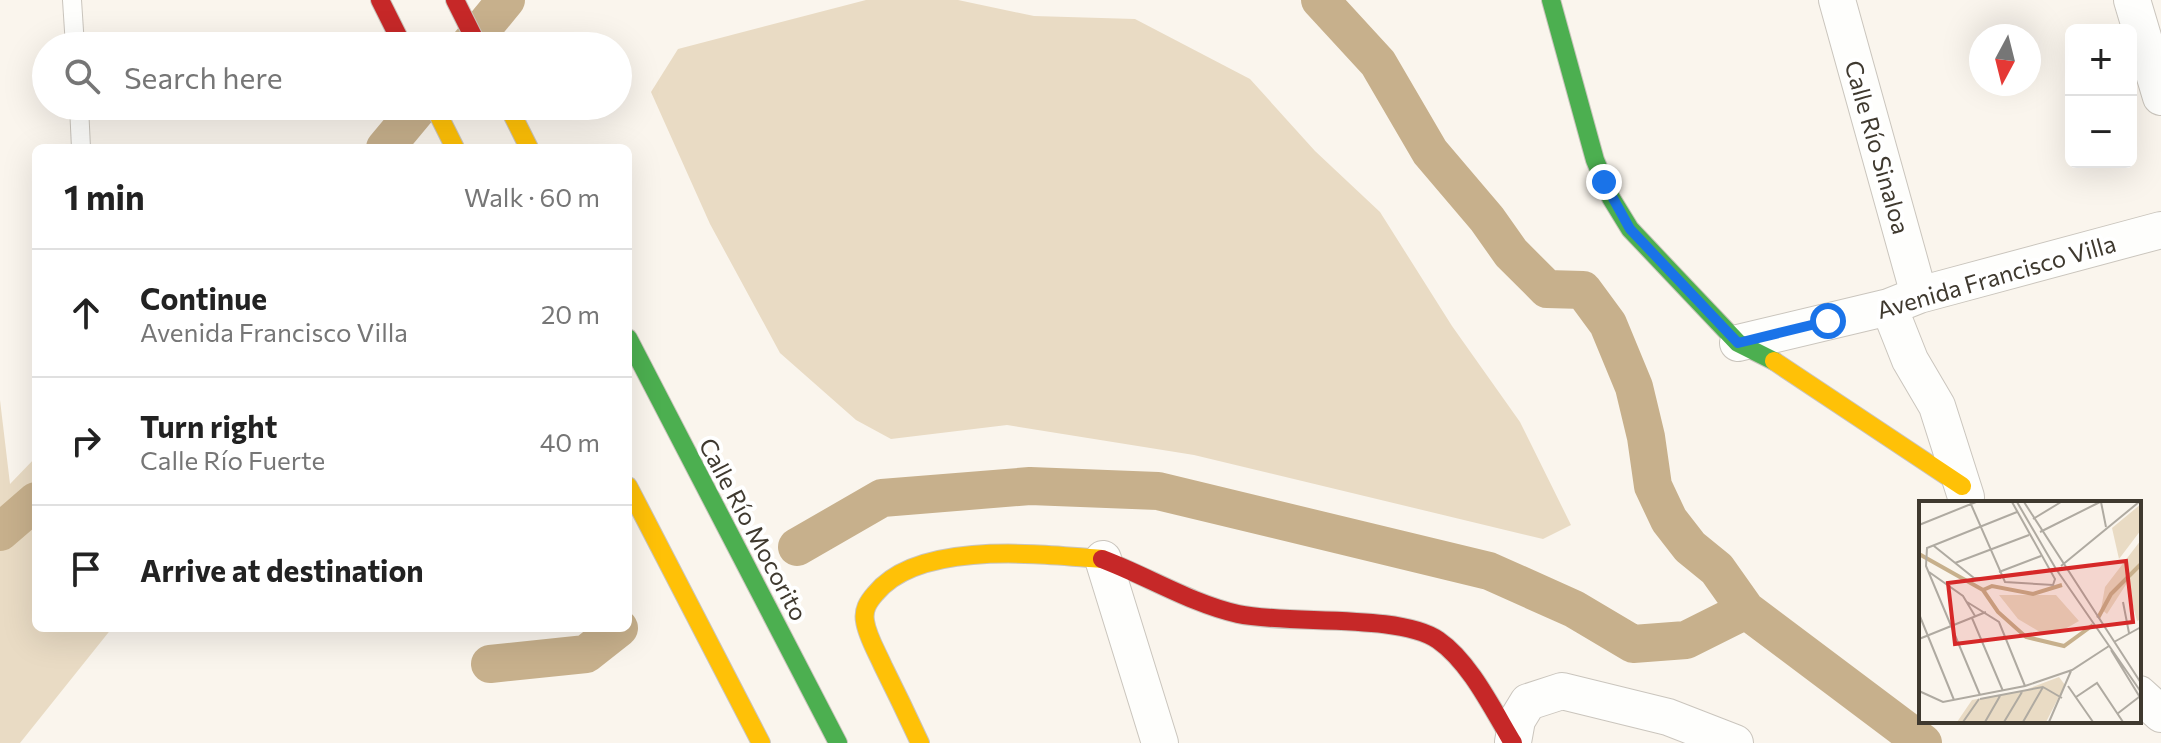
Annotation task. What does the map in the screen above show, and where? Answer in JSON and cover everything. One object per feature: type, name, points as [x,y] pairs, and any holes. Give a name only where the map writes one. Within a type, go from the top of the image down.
[{"type":"street","points":[[455,0],[471,32]]},
{"type":"street","points":[[1551,0],[1585,129],[1604,182],[1620,216],[1641,242],[1738,343],[1806,380],[1965,494]]},
{"type":"street","name":"Calle Río Sinaloa","points":[[1837,0],[1904,301],[1910,360],[1937,406],[1965,494]]},
{"type":"street","points":[[2132,0],[2161,97]]},
{"type":"street","points":[[384,8],[396,32]]},
{"type":"street","points":[[441,120],[453,144]]},
{"type":"street","points":[[515,120],[527,144]]},
{"type":"street","name":"Avenida Francisco Villa","points":[[1738,343],[2161,230]]},
{"type":"street","name":"Calle Río Mocorito","points":[[632,346],[838,743]]},
{"type":"street","points":[[632,494],[761,743]]},
{"type":"street","points":[[920,743],[867,628],[865,611],[872,594],[909,567],[942,559],[1028,553],[1103,559],[1189,598],[1238,614],[1387,625],[1426,633],[1440,641],[1473,677],[1513,742]]},
{"type":"street","points":[[1103,559],[1160,743]]},
{"type":"street","points":[[1513,742],[1517,720],[1528,702],[1562,691],[1668,717],[1735,743]]},
{"type":"street","points":[[2141,696],[2161,714]]},
{"type":"lane","points":[[72,0],[74,32]]},
{"type":"lane","points":[[80,120],[81,144]]},
{"type":"shaded area","points":[[866,0],[958,0],[1034,16],[1135,19],[1250,79],[1315,151],[1380,212],[1452,326],[1520,422],[1571,525],[1543,539],[1194,455],[1007,425],[891,439],[856,420],[780,353],[710,224],[651,92],[678,49]]},
{"type":"shaded area","points":[[0,400],[10,484],[32,461],[32,632],[109,632],[20,743],[0,743]]},
{"type":"waterway","points":[[480,32],[506,0]]},
{"type":"waterway","points":[[1320,0],[1378,63],[1430,152],[1487,219],[1511,253],[1547,289],[1583,290],[1608,324],[1634,387],[1653,486],[1669,520],[1690,547],[1717,569],[1746,610]]},
{"type":"waterway","points":[[388,144],[408,120]]},
{"type":"waterway","points":[[797,547],[882,498],[1030,486],[1158,491],[1489,571],[1574,609],[1633,644],[1686,640],[1746,610],[1923,743]]},
{"type":"waterway","points":[[0,532],[32,504]]},
{"type":"waterway","points":[[490,664],[586,654],[614,632]]},
{"type":"traffic: fast","points":[[1551,0],[1595,160],[1611,198],[1630,229],[1738,343],[1774,361]]},
{"type":"traffic: fast","points":[[632,346],[838,743]]},
{"type":"traffic: slow","points":[[441,120],[453,144]]},
{"type":"traffic: slow","points":[[515,120],[527,144]]},
{"type":"traffic: slow","points":[[1774,361],[1962,486]]},
{"type":"traffic: slow","points":[[632,494],[761,743]]},
{"type":"traffic: slow","points":[[920,743],[868,632],[865,613],[875,594],[895,577],[920,565],[949,558],[1014,554],[1102,559]]},
{"type":"traffic: jam","points":[[380,0],[396,32]]},
{"type":"traffic: jam","points":[[455,0],[471,32]]},
{"type":"traffic: jam","points":[[1102,559],[1186,596],[1238,614],[1397,626],[1438,640],[1450,649],[1480,687],[1513,743]]},
{"type":"route","points":[[1604,182],[1620,216],[1630,229],[1738,343],[1828,321]]}]
